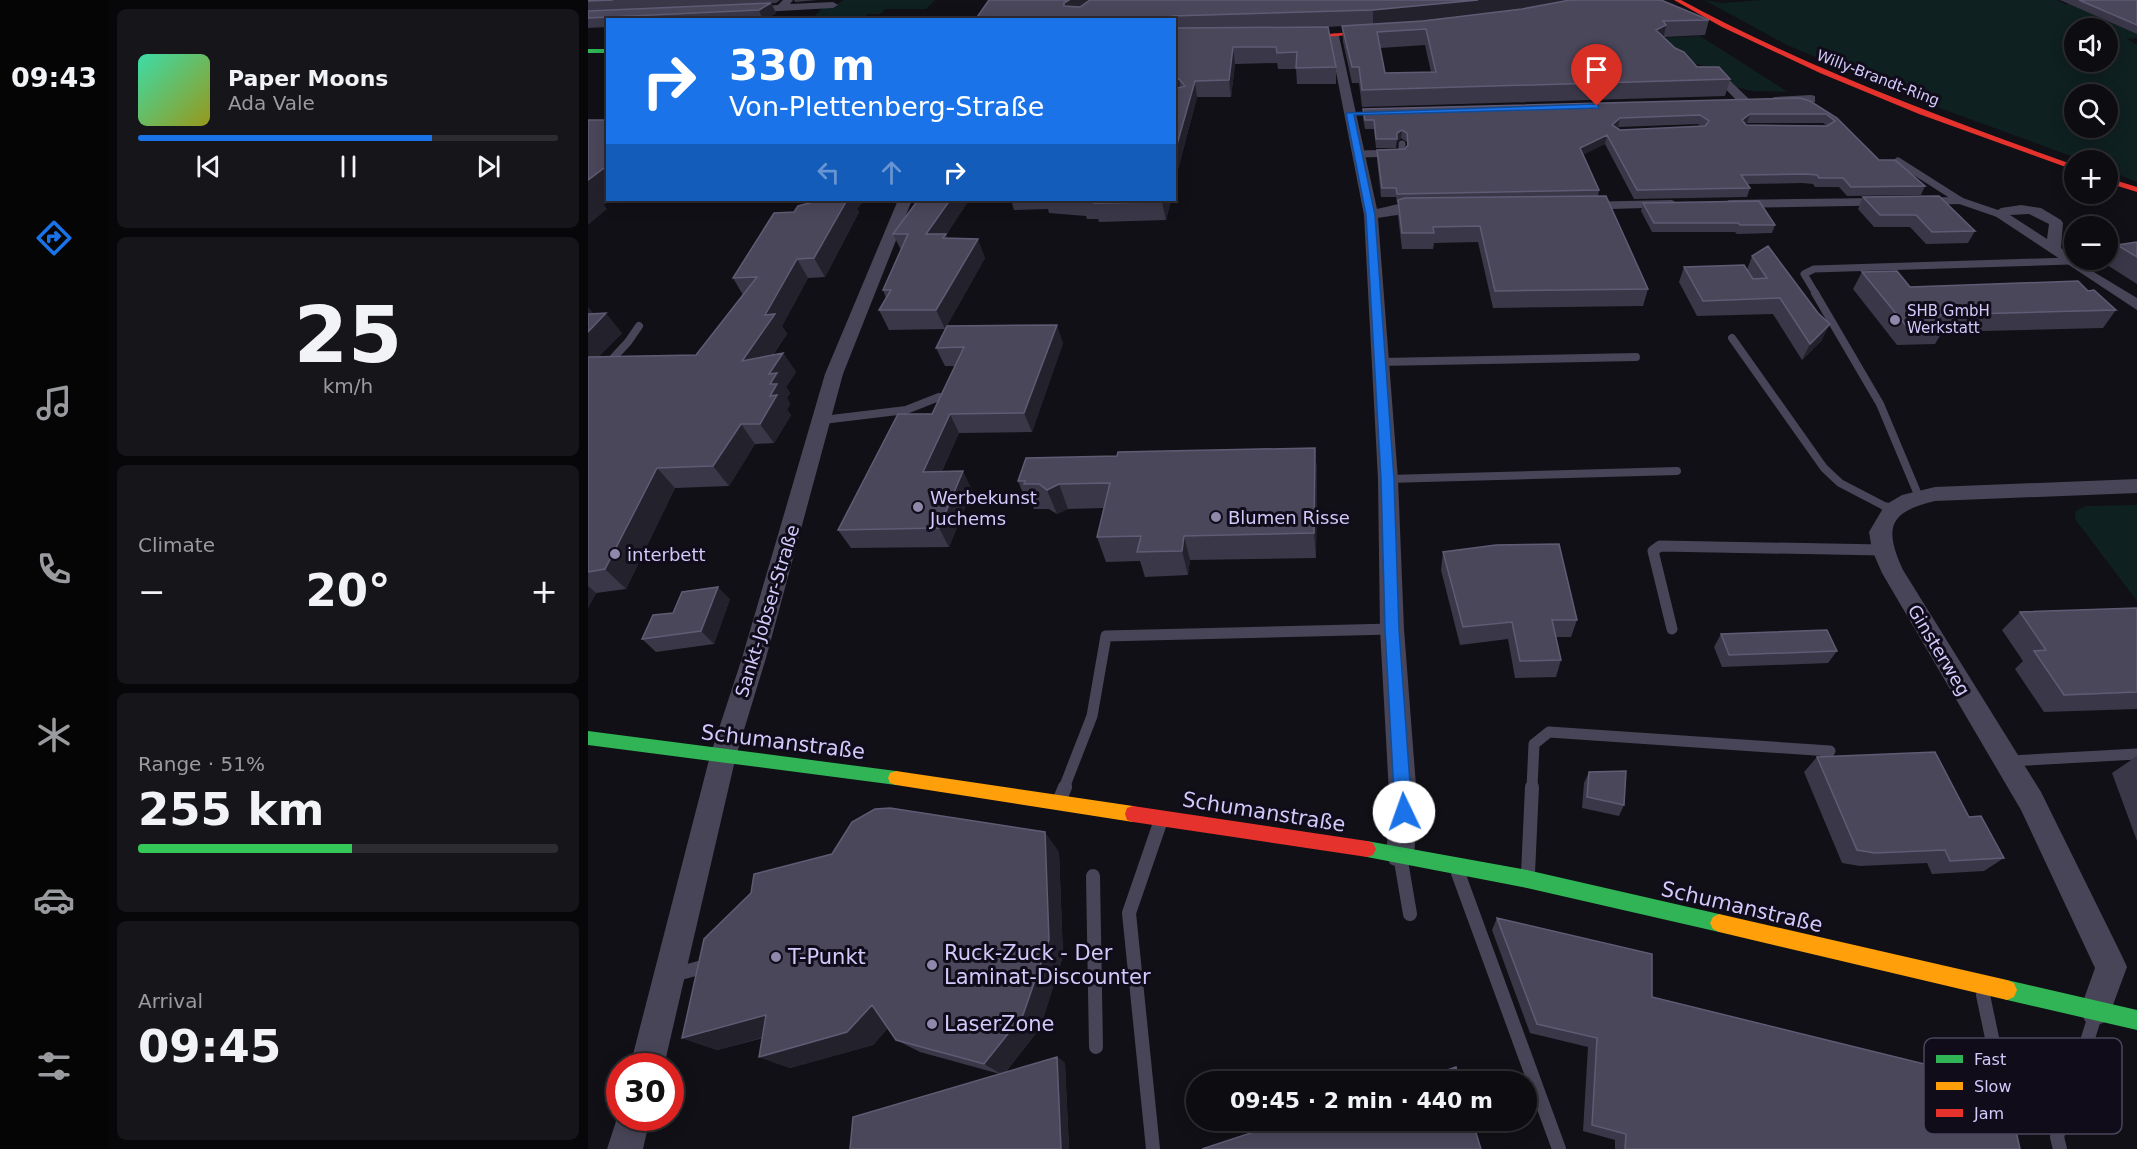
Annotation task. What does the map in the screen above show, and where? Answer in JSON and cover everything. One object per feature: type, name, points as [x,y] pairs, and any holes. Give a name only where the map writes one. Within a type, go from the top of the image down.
[{"type":"street","points":[[1697,0],[1771,41],[1877,89],[1911,109]]},
{"type":"street","points":[[1671,2],[1742,48],[1817,83],[1938,119]]},
{"type":"street","name":"Willy-Brandt-Ring","points":[[1671,2],[1764,49],[1911,109],[2064,164]]},
{"type":"street","points":[[732,10],[786,3],[833,5]]},
{"type":"street","points":[[1272,38],[1335,36],[1398,30]]},
{"type":"street","points":[[1335,36],[1356,113],[1359,154],[1371,215],[1388,479],[1392,629],[1404,812],[1400,854]]},
{"type":"street","points":[[588,51],[606,51]]},
{"type":"street","points":[[1696,67],[1716,73],[1745,102]]},
{"type":"street","points":[[1722,103],[1811,99]]},
{"type":"street","points":[[1761,102],[1774,116]]},
{"type":"street","points":[[2118,183],[2137,190]]},
{"type":"street","name":"Sankt-Jobser-Straße","points":[[650,1053],[723,756],[823,420],[834,375],[904,201]]},
{"type":"street","points":[[1714,204],[1961,201]]},
{"type":"street","points":[[1559,206],[1690,204]]},
{"type":"street","points":[[1371,215],[1404,208],[1440,207]]},
{"type":"street","points":[[1999,214],[2018,209],[2048,216],[2056,223],[2053,250]]},
{"type":"street","points":[[1999,214],[2064,257]]},
{"type":"street","points":[[2084,270],[2137,305]]},
{"type":"street","points":[[1883,550],[1880,532],[1892,510],[1900,504],[1919,497],[1948,493],[2137,486]]},
{"type":"street","name":"Ginsterweg","points":[[1883,550],[1893,573],[2031,801],[2112,968],[2096,1010]]},
{"type":"street","name":"Schumanstraße","points":[[588,738],[839,770],[1400,854],[1527,879],[2137,1020]]},
{"type":"street","points":[[625,1149],[630,1131]]},
{"type":"lane","points":[[1359,154],[1402,153],[1402,144]]},
{"type":"lane","points":[[1898,162],[1961,201],[1999,214]]},
{"type":"lane","points":[[1919,497],[1880,404],[1804,274],[1814,269],[1845,266],[2064,261]]},
{"type":"lane","points":[[588,385],[639,326]]},
{"type":"lane","points":[[1732,338],[1824,468],[1840,483],[1892,510]]},
{"type":"lane","points":[[1380,362],[1636,357]]},
{"type":"lane","points":[[823,420],[906,410],[939,397]]},
{"type":"lane","points":[[1388,479],[1677,471]]},
{"type":"lane","points":[[1672,629],[1653,551],[1660,546],[1883,550]]},
{"type":"lane","points":[[1058,803],[1092,716],[1106,636],[1392,629]]},
{"type":"lane","points":[[1527,879],[1534,744],[1549,732],[1830,751]]},
{"type":"lane","points":[[2007,762],[2137,754]]},
{"type":"lane","points":[[1153,1149],[1129,913],[1162,818]]},
{"type":"lane","points":[[1400,854],[1410,915]]},
{"type":"lane","points":[[1455,865],[1559,1149]]},
{"type":"lane","points":[[1093,876],[1096,1047]]},
{"type":"lane","points":[[670,976],[722,962]]},
{"type":"lane","points":[[1980,983],[1992,1038]]},
{"type":"lane","points":[[2087,1038],[2096,1010]]},
{"type":"lane","points":[[2058,1134],[2060,1149]]},
{"type":"shaded area","points":[[844,0],[935,0],[926,9],[885,9],[880,14],[868,14],[862,18],[813,18],[823,7],[834,6]]},
{"type":"shaded area","points":[[1704,0],[1723,3],[1761,0],[2057,0],[2065,4],[2128,1],[2137,5],[2137,38],[2127,39],[2137,45],[2137,182],[2118,174],[2118,150],[2064,150],[2064,153],[1926,103],[1787,45]]},
{"type":"shaded area","points":[[1700,36],[1788,92],[1753,91],[1735,87],[1721,71],[1684,60],[1662,38]]},
{"type":"shaded area","points":[[2137,505],[2137,601],[2075,519],[2076,511],[2086,506]]},
{"type":"building","points":[[989,0],[1069,0],[1064,3],[1064,6],[1080,7],[1090,0],[1478,0],[1373,10],[1172,16],[1172,18],[976,18]]},
{"type":"building","points":[[1570,0],[1661,0],[1709,20],[1663,21],[1666,25],[1656,30],[1675,48],[1684,52],[1697,67],[1719,67],[1730,79],[1362,90],[1359,67],[1352,67],[1342,26],[1423,21],[1522,9]],"holes":[[[1426,29],[1436,72],[1385,73],[1377,32]]]},
{"type":"building","points":[[2079,0],[2137,0],[2137,25]]},
{"type":"building","points":[[771,3],[759,10],[588,18],[588,11]]},
{"type":"building","points":[[1328,27],[1336,67],[1296,68],[1297,52],[1277,53],[1276,47],[1233,47],[1229,80],[1195,81],[1176,148],[1176,88],[1185,86],[1179,79],[1176,80],[1176,28]]},
{"type":"building","points":[[1800,98],[1810,101],[1837,118],[1879,160],[1895,160],[1925,186],[1851,187],[1843,178],[1819,178],[1817,175],[1806,174],[1741,175],[1750,188],[1637,190],[1607,135],[1580,148],[1599,190],[1397,194],[1396,188],[1382,188],[1377,150],[1405,149],[1408,145],[1407,133],[1402,130],[1397,133],[1397,139],[1376,139],[1374,120],[1365,120],[1363,109]],"holes":[[[1750,114],[1826,114],[1835,121],[1827,126],[1746,125],[1742,120]],[[1700,115],[1709,121],[1705,126],[1620,130],[1612,125],[1620,118]]]},
{"type":"building","points":[[588,120],[606,120],[606,166],[588,180]]},
{"type":"building","points":[[1606,196],[1648,289],[1495,291],[1480,226],[1433,227],[1434,233],[1402,233],[1398,200],[1405,198]]},
{"type":"building","points":[[1939,196],[1975,231],[1932,232],[1916,215],[1880,215],[1863,197]]},
{"type":"building","points":[[846,201],[814,258],[797,259],[765,315],[775,314],[742,361],[783,353],[769,374],[777,373],[770,384],[777,384],[770,396],[777,395],[760,424],[741,424],[713,466],[657,468],[605,569],[588,572],[588,357],[696,355],[757,277],[733,278],[774,213],[794,212],[798,206],[813,202]]},
{"type":"building","points":[[917,201],[949,201],[926,234],[946,234],[943,238],[978,239],[936,310],[879,310],[891,290],[883,290],[908,234],[893,234]]},
{"type":"building","points":[[1095,201],[1162,201],[1162,202],[1094,203]]},
{"type":"building","points":[[1759,201],[1775,225],[1654,223],[1643,203]]},
{"type":"building","points":[[2137,242],[2137,257],[2118,246]]},
{"type":"building","points":[[1768,246],[1818,313],[1830,324],[1810,344],[1780,298],[1703,301],[1684,267],[1744,265],[1753,279],[1767,278],[1752,256]]},
{"type":"building","points":[[1897,271],[1910,287],[2078,281],[2088,291],[2094,290],[2116,310],[1936,315],[1946,326],[1907,327],[1862,272]]},
{"type":"building","points":[[606,313],[588,332],[588,314]]},
{"type":"building","points":[[1057,325],[1024,413],[950,414],[923,472],[963,471],[939,528],[838,530],[898,414],[932,414],[964,347],[936,348],[947,326]]},
{"type":"building","name":"Blumen Risse","points":[[1315,448],[1314,533],[1184,536],[1182,551],[1137,552],[1141,536],[1097,537],[1110,483],[1059,484],[1047,490],[1039,484],[1024,484],[1025,481],[1018,481],[1026,458],[1117,456],[1118,452]]},
{"type":"building","points":[[1559,544],[1577,620],[1552,620],[1561,660],[1520,661],[1512,622],[1463,627],[1443,552],[1496,545]]},
{"type":"building","points":[[718,587],[701,631],[642,639],[653,615],[673,613],[682,592]]},
{"type":"building","points":[[2137,608],[2137,692],[2064,695],[2034,651],[2046,650],[2020,612]]},
{"type":"building","points":[[1827,630],[1837,651],[1729,655],[1721,634]]},
{"type":"building","points":[[1935,752],[1969,817],[1981,816],[2004,858],[1950,861],[1945,850],[1875,853],[1857,850],[1817,757]]},
{"type":"building","points":[[1626,771],[1624,805],[1587,797],[1589,772]]},
{"type":"building","points":[[890,808],[1045,832],[1049,940],[1023,1015],[984,1064],[896,1040],[872,1005],[847,1032],[759,1057],[766,1015],[682,1038],[704,939],[751,893],[754,874],[832,854],[852,822],[875,809]]},
{"type":"building","points":[[1497,918],[1652,954],[1652,997],[1924,1064],[1924,1134],[2017,1134],[2020,1149],[1625,1149],[1626,1134],[1592,1125],[1597,1038],[1537,1024]]},
{"type":"building","points":[[1057,1057],[1061,1149],[850,1149],[853,1117]]},
{"type":"building","points":[[1456,1067],[1457,1071],[1444,1071]]},
{"type":"building","points":[[1257,1131],[1475,1131],[1481,1149],[1202,1149]]},
{"type":"traffic: fast","points":[[588,51],[606,51]]},
{"type":"traffic: fast","points":[[588,738],[896,778]]},
{"type":"traffic: fast","points":[[1367,849],[1527,879],[1719,923]]},
{"type":"traffic: fast","points":[[2007,990],[2137,1020]]},
{"type":"traffic: slow","points":[[896,778],[1133,814]]},
{"type":"traffic: slow","points":[[1719,923],[2007,990]]},
{"type":"traffic: jam","points":[[1677,0],[1773,50],[1822,72],[2064,164]]},
{"type":"traffic: jam","points":[[1286,38],[1386,31]]},
{"type":"traffic: jam","points":[[2118,183],[2137,190]]},
{"type":"traffic: jam","points":[[1133,814],[1367,849]]},
{"type":"place","name":"SHB GmbH Werkstatt","points":[[1895,320]]},
{"type":"place","name":"Werbekunst Juchems","points":[[918,507]]},
{"type":"place","name":"Blumen Risse","points":[[1216,517]]},
{"type":"place","name":"interbett","points":[[615,554]]},
{"type":"place","name":"T-Punkt","points":[[776,957]]},
{"type":"place","name":"Ruck-Zuck - Der Laminat-Discounter","points":[[932,965]]},
{"type":"place","name":"LaserZone","points":[[932,1024]]},
{"type":"route","points":[[1404,812],[1392,629],[1388,479],[1371,215],[1350,113],[1597,106]]}]
